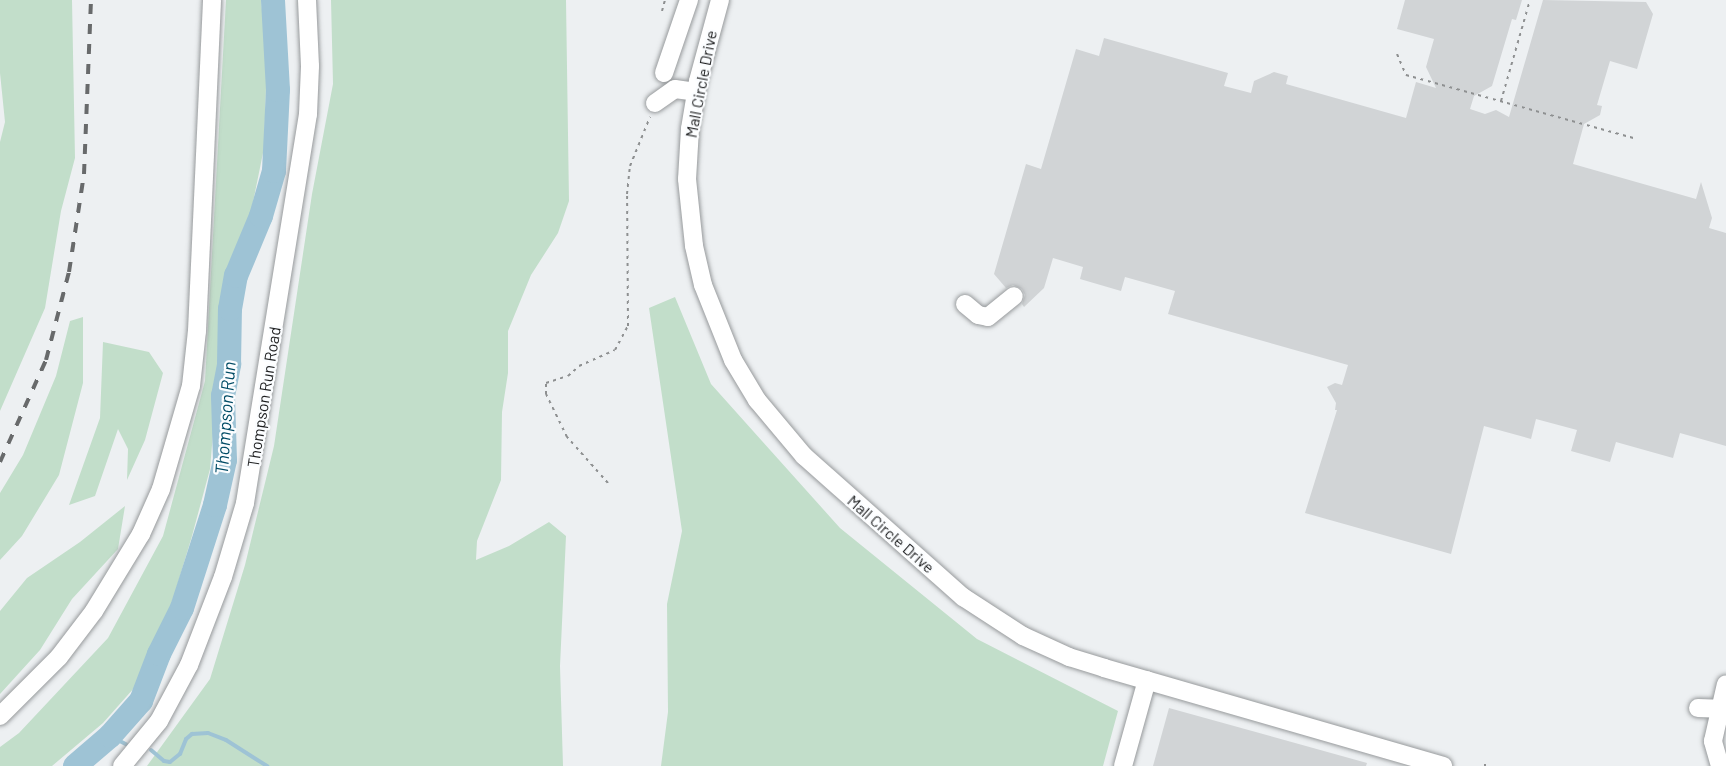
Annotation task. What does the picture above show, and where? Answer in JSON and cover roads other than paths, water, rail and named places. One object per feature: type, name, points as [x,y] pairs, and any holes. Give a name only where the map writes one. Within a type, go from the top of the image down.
[{"type":"street","points":[[0,716],[58,657],[94,610],[141,534],[161,489],[190,386],[197,332],[212,0]]},
{"type":"street","name":"Thompson Run Road","points":[[122,766],[159,721],[189,665],[223,577],[245,503],[308,114],[310,66],[307,0]]},
{"type":"street","points":[[664,73],[689,0]]},
{"type":"street","name":"Mall Circle Drive","points":[[720,0],[696,92],[690,129],[687,179],[697,259],[703,285],[723,339],[757,400],[786,436],[821,472],[963,597],[1006,626],[1040,644],[1069,657],[1443,766]]},
{"type":"street","points":[[655,103],[675,89],[696,92]]},
{"type":"street","points":[[964,304],[978,315],[988,317],[1014,296]]},
{"type":"street","points":[[1123,766],[1147,680]]},
{"type":"street","points":[[1720,766],[1713,741],[1726,684]]},
{"type":"street","points":[[1698,708],[1722,709]]},
{"type":"waterway","name":"Thompson Run","points":[[75,766],[110,736],[141,701],[159,654],[182,608],[215,505],[225,460],[223,396],[229,364],[230,309],[236,276],[261,216],[274,171],[278,90],[273,0]]},
{"type":"waterway","points":[[151,750],[164,761],[170,762],[180,754],[186,739],[192,734],[208,733],[226,740],[267,766]]},
{"type":"waterway","points":[[110,736],[126,744]]},
{"type":"railway","points":[[0,462],[46,360],[69,272],[84,174],[91,0]]}]
